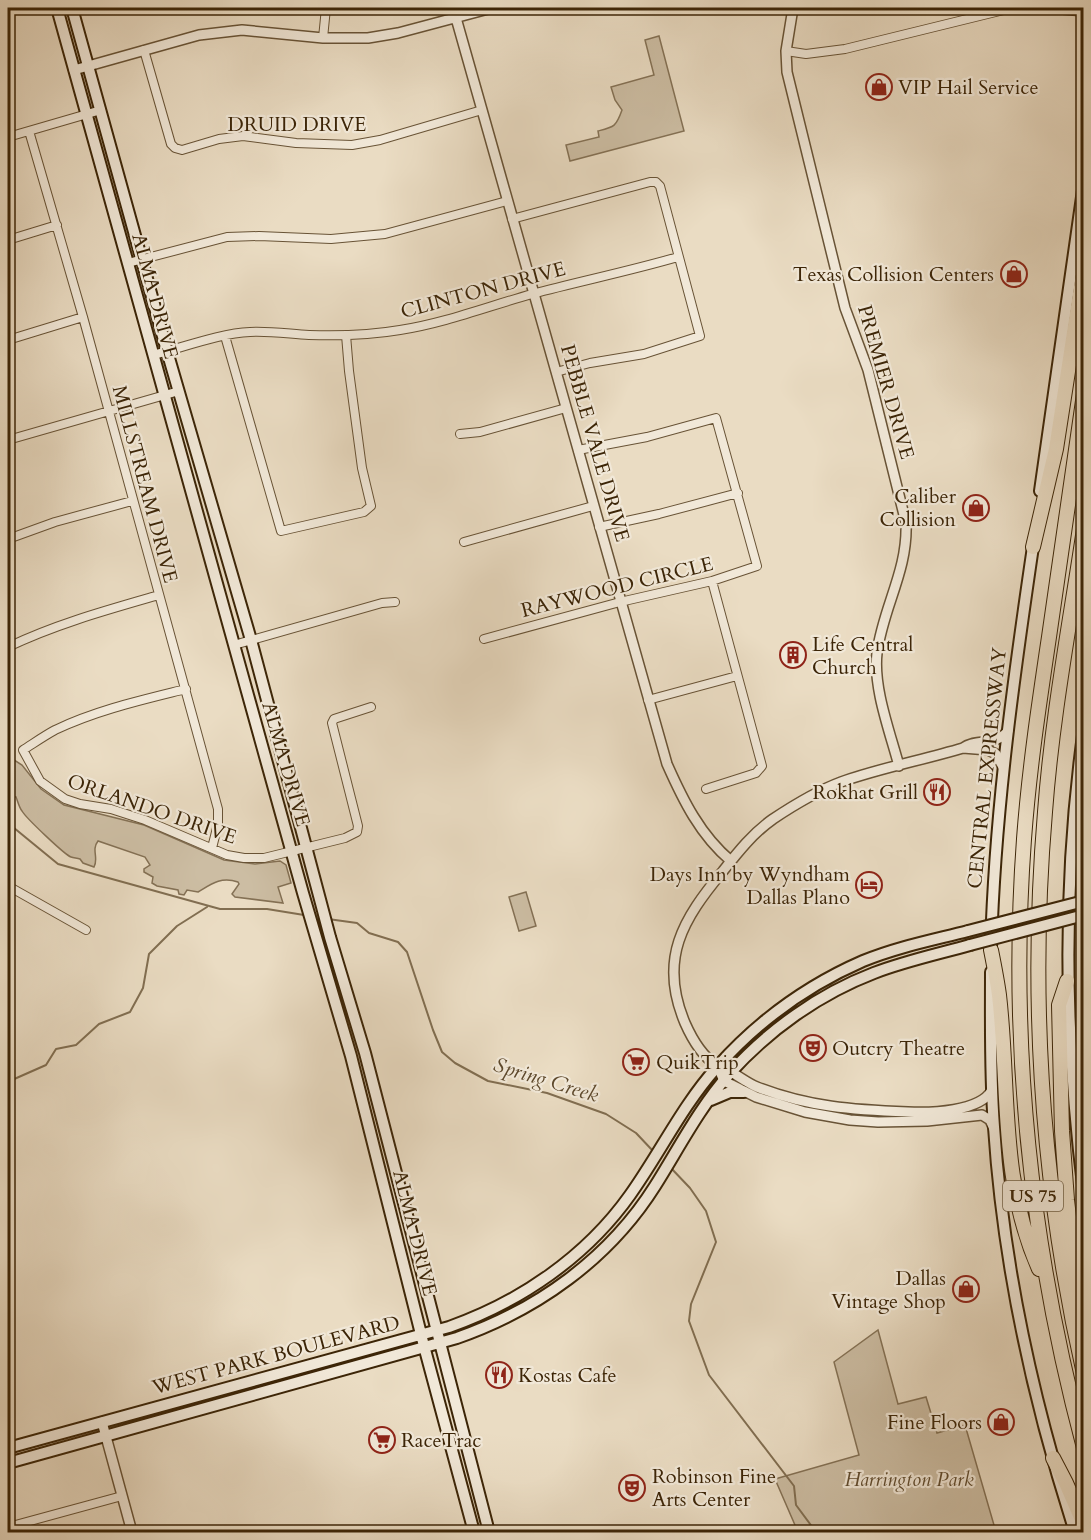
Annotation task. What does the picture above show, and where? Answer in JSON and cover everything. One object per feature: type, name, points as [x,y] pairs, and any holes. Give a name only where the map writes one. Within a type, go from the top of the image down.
[{"type":"highway","points":[[1033,547],[1056,449],[1083,268]]},
{"type":"highway","name":"US 75","points":[[1083,394],[1031,765],[1020,909],[1023,1090],[1032,1188],[1047,1287],[1083,1448]]},
{"type":"highway","name":"US 75","points":[[1083,529],[1049,765],[1041,857],[1038,938],[1038,1025],[1045,1133],[1059,1245],[1083,1374]]},
{"type":"highway","points":[[991,950],[999,993],[1012,1177],[1024,1232],[1047,1287]]},
{"type":"highway","points":[[1067,981],[1059,1005],[1062,1131],[1076,1276],[1072,1323]]},
{"type":"highway","points":[[1053,1458],[1083,1524]]},
{"type":"main road","name":"ALMA DRIVE","points":[[57,8],[303,893],[339,1013],[474,1533]]},
{"type":"main road","name":"ALMA DRIVE","points":[[72,8],[167,351],[251,640],[330,937],[352,1009],[489,1533]]},
{"type":"main road","name":"CENTRAL EXPRESSWAY","points":[[1075,1533],[1040,1410],[1015,1296],[1006,1236],[994,1129],[991,950],[995,853],[1003,767],[1083,183]]},
{"type":"main road","points":[[1083,728],[1068,888],[1067,981],[1071,1070],[1083,1193]]},
{"type":"main road","name":"WEST PARK BOULEVARD","points":[[8,1448],[422,1334],[493,1310],[526,1291],[571,1259],[608,1223],[620,1209],[692,1098],[717,1066],[775,1013],[828,978],[889,952],[1083,901]]},
{"type":"main road","name":"WEST PARK BOULEVARD","points":[[8,1463],[490,1326],[544,1297],[580,1270],[632,1218],[708,1101],[728,1076],[765,1039],[809,1007],[838,989],[883,970],[1083,915]]},
{"type":"main road","points":[[339,1013],[352,1009]]},
{"type":"main road","points":[[708,1101],[730,1092],[744,1092]]},
{"type":"main road","points":[[384,1183],[398,1179]]},
{"type":"main road","points":[[608,1223],[617,1233]]},
{"type":"main road","points":[[456,1465],[470,1461]]},
{"type":"street","points":[[323,38],[326,8]]},
{"type":"street","points":[[74,70],[199,35],[242,30],[323,38],[378,36],[492,8]]},
{"type":"street","name":"PREMIER DRIVE","points":[[793,8],[786,51],[790,86],[845,308],[867,370],[904,511],[907,537],[904,561],[881,631],[876,656],[878,684],[899,766]]},
{"type":"street","points":[[786,51],[806,54],[845,49],[1012,8]]},
{"type":"street","points":[[1041,8],[1083,12]]},
{"type":"street","name":"PEBBLE VALE DRIVE","points":[[456,18],[666,764],[683,801],[706,836],[731,861]]},
{"type":"street","name":"DRUID DRIVE","points":[[144,50],[171,144],[182,150],[219,139],[243,136],[296,143],[352,145],[380,140],[482,110]]},
{"type":"street","points":[[8,137],[101,110]]},
{"type":"street","name":"MILLSTREAM DRIVE","points":[[29,131],[83,317],[218,809],[218,824],[212,848]]},
{"type":"street","points":[[512,219],[650,182],[656,182],[660,186],[700,336],[644,354],[590,363],[556,372]]},
{"type":"street","points":[[128,263],[226,237],[331,239],[385,234],[507,201]]},
{"type":"street","points":[[8,240],[57,225]]},
{"type":"street","name":"CLINTON DRIVE","points":[[153,356],[225,336],[249,332],[346,334],[399,331],[678,257]]},
{"type":"street","points":[[8,340],[83,317]]},
{"type":"street","points":[[225,336],[281,531],[364,512],[371,506],[362,468],[346,334]]},
{"type":"street","points":[[8,440],[179,391]]},
{"type":"street","points":[[460,434],[480,432],[566,408]]},
{"type":"street","points":[[578,450],[647,437],[716,418],[738,493],[599,527]]},
{"type":"street","name":"RAYWOOD CIRCLE","points":[[484,639],[620,602],[712,581],[757,566],[738,493]]},
{"type":"street","points":[[8,539],[55,522],[132,501]]},
{"type":"street","points":[[464,542],[593,506]]},
{"type":"street","points":[[706,789],[756,773],[762,766],[712,581]]},
{"type":"street","points":[[8,647],[34,634],[77,619],[159,596]]},
{"type":"street","points":[[234,645],[382,603],[395,602]]},
{"type":"street","points":[[648,700],[737,676]]},
{"type":"street","name":"ORLANDO DRIVE","points":[[186,688],[80,720],[53,731],[23,750],[40,780],[65,799],[111,809],[145,820],[227,855],[264,858],[352,836],[357,832],[358,826],[332,723],[339,716],[371,707]]},
{"type":"street","points":[[994,1129],[990,1120],[982,1115],[917,1117],[780,1105],[744,1092],[695,1043],[682,1017],[675,995],[675,961],[680,935],[692,909],[760,829],[801,802],[840,783],[972,744],[996,741],[1008,731]]},
{"type":"street","points":[[963,748],[990,751],[996,754],[1003,767]]},
{"type":"street","points":[[8,886],[86,930]]},
{"type":"street","points":[[728,1076],[814,1108]]},
{"type":"street","points":[[917,1117],[980,1103],[988,1098],[992,1090]]},
{"type":"street","points":[[102,1422],[132,1533]]},
{"type":"street","points":[[8,1527],[122,1496]]},
{"type":"green space","points":[[659,36],[684,131],[570,161],[566,145],[599,137],[598,131],[611,127],[618,120],[622,110],[615,100],[611,87],[654,75],[645,40]]},
{"type":"green space","points":[[8,735],[13,745],[11,753],[14,760],[22,765],[41,789],[64,805],[144,825],[224,860],[255,864],[280,861],[286,865],[291,883],[278,887],[283,903],[235,897],[232,894],[239,884],[232,880],[216,882],[198,892],[187,890],[184,895],[179,894],[178,890],[152,883],[153,877],[144,872],[144,869],[150,865],[145,857],[98,841],[95,848],[94,867],[67,855],[25,815],[16,797],[8,795]]},
{"type":"green space","points":[[526,892],[536,926],[519,931],[509,897]]},
{"type":"green space","name":"Harrington Park","points":[[878,1330],[898,1404],[926,1397],[937,1433],[965,1425],[996,1532],[798,1532],[775,1479],[859,1455],[834,1362]]},
{"type":"waterway","name":"Spring Creek","points":[[8,823],[58,864],[220,909],[267,909],[304,915]]},
{"type":"waterway","points":[[8,1085],[12,1080],[46,1065],[56,1049],[76,1045],[99,1024],[130,1012],[143,988],[149,954],[177,926],[207,907]]},
{"type":"waterway","name":"Spring Creek","points":[[328,919],[357,923],[369,933],[398,942],[407,952],[442,1052],[455,1063],[488,1081],[547,1093],[606,1114],[636,1133],[653,1151]]},
{"type":"waterway","name":"Spring Creek","points":[[670,1167],[690,1188],[706,1211],[716,1242],[691,1304],[689,1321],[709,1375],[794,1486],[796,1505],[816,1532]]},
{"type":"place","name":"VIP Hail Service","points":[[879,87]]},
{"type":"place","name":"Texas Collision Centers","points":[[1014,274]]},
{"type":"place","name":"Caliber Collision","points":[[976,508]]},
{"type":"place","name":"Life Central Church","points":[[793,655]]},
{"type":"place","name":"Rokhat Grill","points":[[937,792]]},
{"type":"place","name":"Days Inn by Wyndham Dallas Plano","points":[[869,885]]},
{"type":"place","name":"Outcry Theatre","points":[[813,1048]]},
{"type":"place","name":"QuikTrip","points":[[636,1062]]},
{"type":"place","name":"Dallas Vintage Shop","points":[[966,1289]]},
{"type":"place","name":"Kostas Cafe","points":[[499,1375]]},
{"type":"place","name":"Fine Floors","points":[[1001,1422]]},
{"type":"place","name":"RaceTrac","points":[[382,1440]]},
{"type":"place","name":"Robinson Fine Arts Center","points":[[632,1488]]}]
